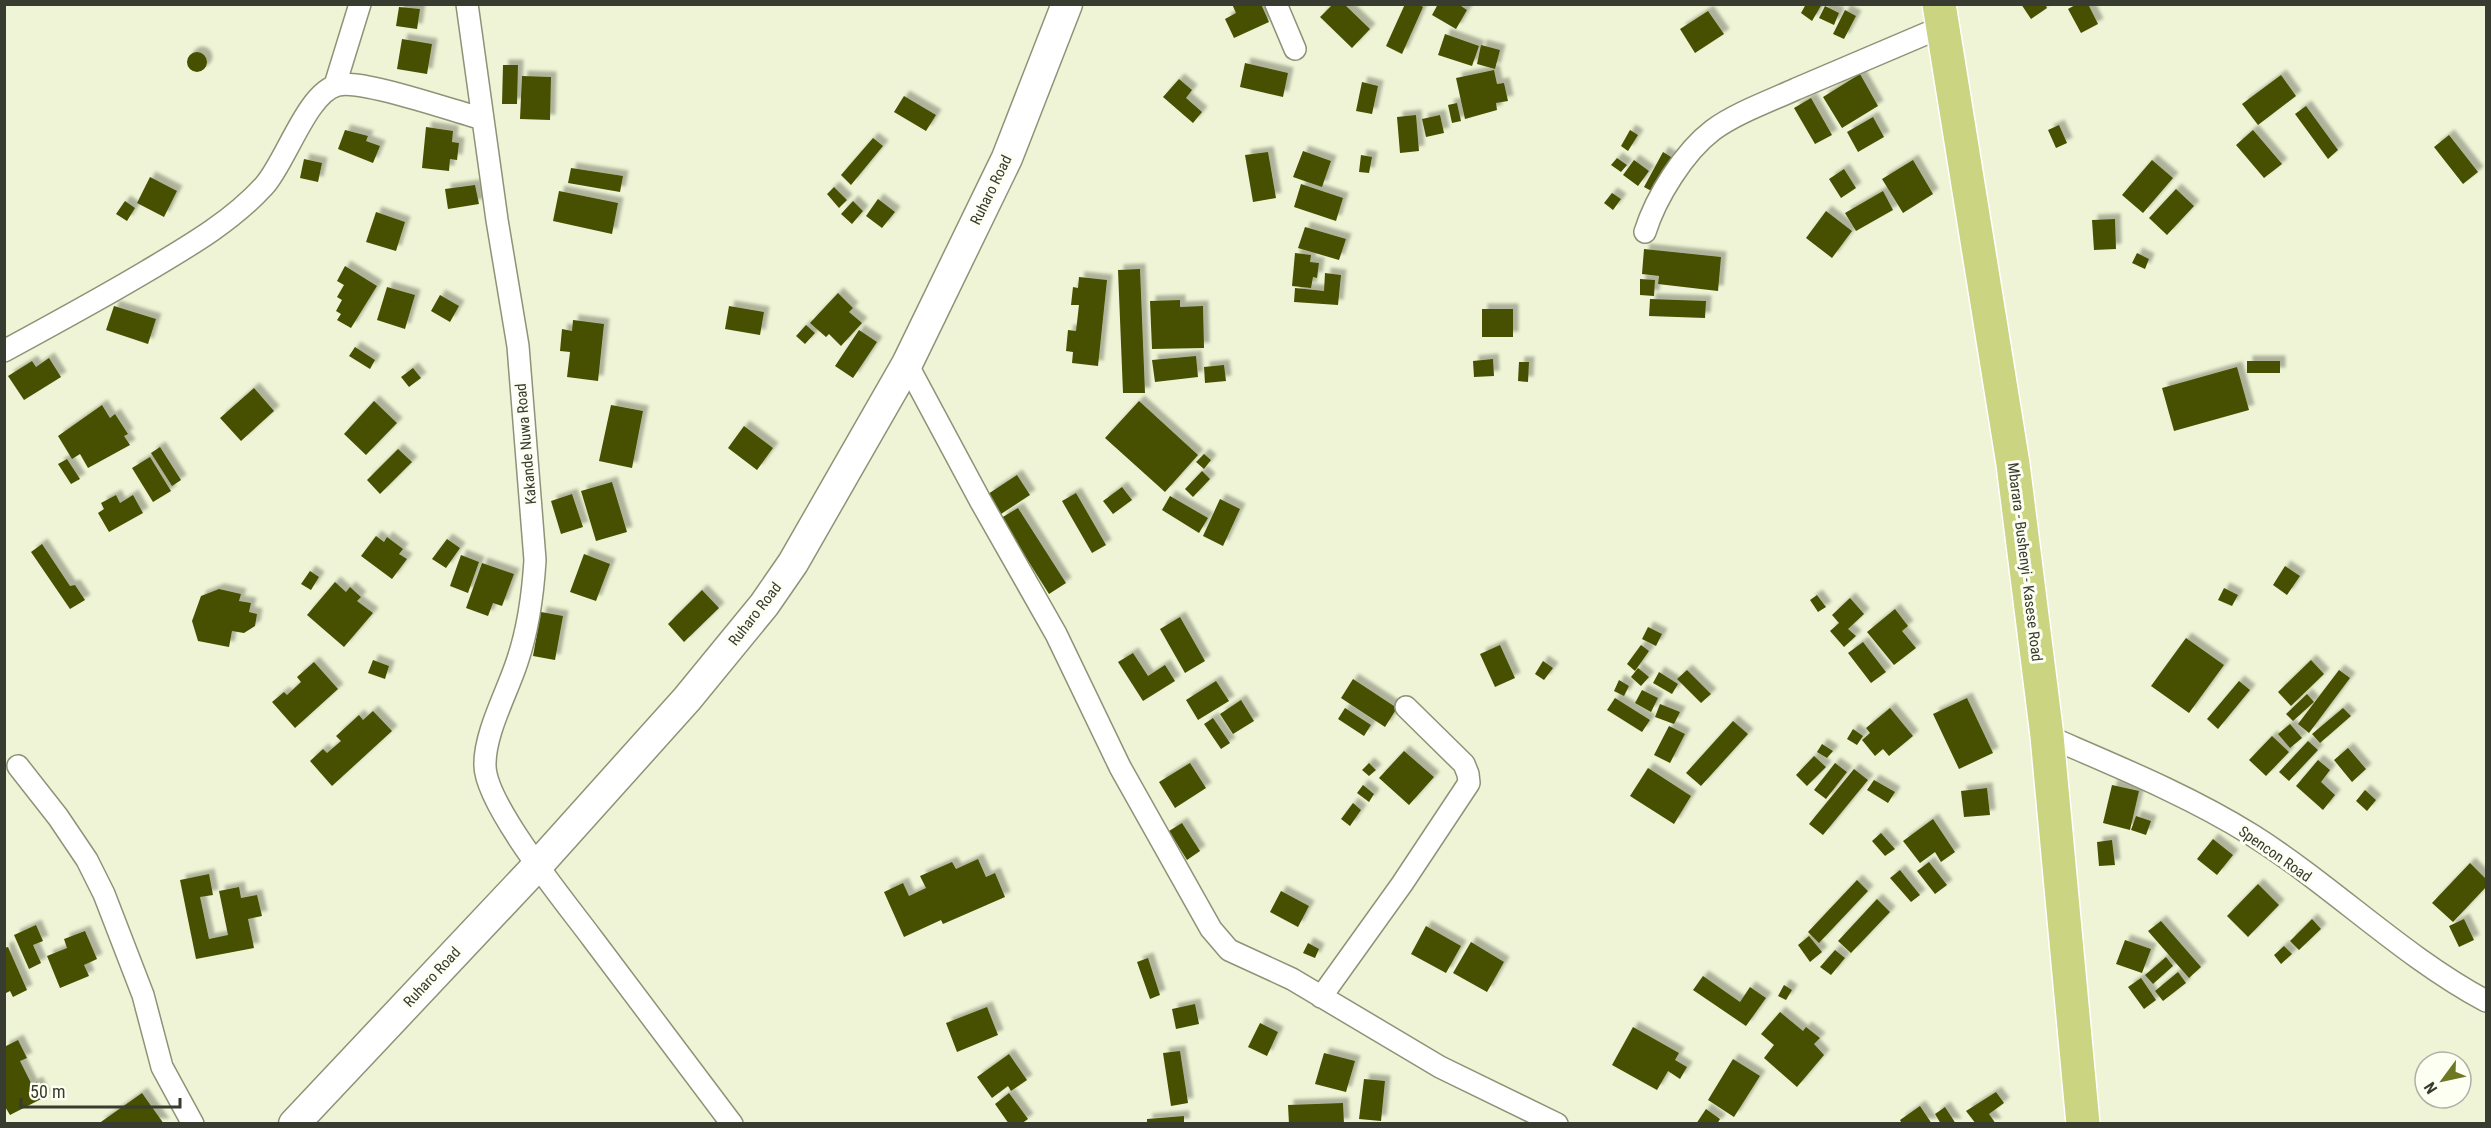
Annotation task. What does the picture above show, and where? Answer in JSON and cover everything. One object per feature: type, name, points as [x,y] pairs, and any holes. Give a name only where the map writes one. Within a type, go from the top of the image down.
[{"type":"main road","name":"Mbarara - Bushenyi - Kasese Road","points":[[1941,15],[2013,464],[2047,736],[2083,1124]]},
{"type":"street","points":[[335,85],[360,4]]},
{"type":"street","name":"Kakande Nuwa Road","points":[[467,4],[496,220],[518,346],[535,560],[534,583],[523,638],[489,741],[485,766],[488,784],[499,807],[538,865],[732,1124]]},
{"type":"street","name":"Ruharo Road","points":[[294,1124],[538,865],[687,699],[764,605],[793,563],[907,364],[1007,158],[1067,4]]},
{"type":"street","points":[[1276,4],[1295,49]]},
{"type":"street","points":[[1646,232],[1652,210],[1676,173],[1695,147],[1715,129],[1941,15]]},
{"type":"street","points":[[4,351],[109,293],[217,228],[265,185],[282,162],[319,96],[335,85],[351,84],[368,87],[483,119]]},
{"type":"street","points":[[907,364],[981,502],[1056,634],[1120,768],[1211,929],[1229,950],[1292,979],[1440,1067],[1557,1124]]},
{"type":"street","points":[[1321,997],[1402,884],[1469,783],[1464,764],[1406,707]]},
{"type":"street","name":"Spencon Road","points":[[2047,736],[2154,783],[2252,835],[2421,959],[2487,1001]]},
{"type":"street","points":[[18,765],[64,825],[87,860],[104,894],[143,995],[162,1067],[193,1124]]},
{"type":"building","points":[[1232,4],[1261,4],[1269,22],[1234,38],[1225,19],[1236,13]]},
{"type":"building","points":[[1333,4],[1344,4],[1370,29],[1352,48],[1320,17]]},
{"type":"building","points":[[1405,4],[1418,4],[1423,7],[1402,54],[1386,46]]},
{"type":"building","points":[[1438,4],[1458,4],[1467,10],[1456,29],[1432,15]]},
{"type":"building","points":[[1806,4],[1822,4],[1812,21],[1801,13]]},
{"type":"building","points":[[2021,4],[2045,4],[2047,8],[2031,19]]},
{"type":"building","points":[[2077,4],[2088,4],[2098,24],[2081,33],[2068,9]]},
{"type":"building","points":[[1825,6],[1839,13],[1834,25],[1819,18]]},
{"type":"building","points":[[399,7],[420,9],[417,29],[396,26]]},
{"type":"building","points":[[1845,10],[1856,16],[1844,39],[1833,34]]},
{"type":"building","points":[[1708,11],[1724,34],[1695,53],[1680,29]]},
{"type":"building","points":[[1445,34],[1479,46],[1472,66],[1438,55]]},
{"type":"building","points":[[402,39],[432,44],[427,74],[397,69]]},
{"type":"building","points":[[1481,45],[1500,50],[1495,69],[1477,64]]},
{"type":"building","points":[[193,52],[201,52],[207,58],[207,66],[201,72],[193,72],[187,66],[187,58]]},
{"type":"building","points":[[1245,63],[1288,73],[1283,97],[1240,87]]},
{"type":"building","points":[[503,65],[518,65],[517,104],[502,104]]},
{"type":"building","points":[[1494,70],[1497,84],[1504,83],[1508,101],[1496,103],[1497,110],[1465,119],[1456,78]]},
{"type":"building","points":[[1860,74],[1878,106],[1842,128],[1823,97]]},
{"type":"building","points":[[2281,75],[2296,96],[2258,125],[2242,104]]},
{"type":"building","points":[[522,76],[551,77],[550,120],[520,119]]},
{"type":"building","points":[[1179,79],[1192,90],[1186,98],[1202,112],[1193,123],[1163,97]]},
{"type":"building","points":[[1362,82],[1378,86],[1372,114],[1356,111]]},
{"type":"building","points":[[904,96],[936,115],[926,131],[894,112]]},
{"type":"building","points":[[1811,98],[1832,135],[1815,144],[1794,108]]},
{"type":"building","points":[[1457,103],[1461,121],[1452,123],[1448,105]]},
{"type":"building","points":[[2306,106],[2338,150],[2328,159],[2295,114]]},
{"type":"building","points":[[1416,115],[1419,151],[1400,153],[1397,117]]},
{"type":"building","points":[[1440,115],[1444,133],[1426,137],[1422,119]]},
{"type":"building","points":[[1873,117],[1884,137],[1858,152],[1847,132]]},
{"type":"building","points":[[2059,125],[2067,143],[2056,148],[2048,130]]},
{"type":"building","points":[[426,127],[453,131],[452,142],[459,143],[457,160],[450,159],[449,171],[422,168]]},
{"type":"building","points":[[345,130],[368,136],[366,141],[380,146],[373,163],[338,149]]},
{"type":"building","points":[[1630,130],[1638,135],[1628,151],[1621,146]]},
{"type":"building","points":[[2253,130],[2282,164],[2264,178],[2236,145]]},
{"type":"building","points":[[2449,135],[2478,172],[2463,184],[2434,147]]},
{"type":"building","points":[[873,138],[883,146],[851,185],[841,175]]},
{"type":"building","points":[[1303,151],[1331,161],[1322,187],[1293,177]]},
{"type":"building","points":[[1268,152],[1276,198],[1253,202],[1245,155]]},
{"type":"building","points":[[1663,152],[1676,160],[1657,194],[1644,187]]},
{"type":"building","points":[[1361,155],[1372,157],[1369,173],[1359,172]]},
{"type":"building","points":[[1617,158],[1627,165],[1621,172],[1611,165]]},
{"type":"building","points":[[304,159],[322,163],[318,182],[300,178]]},
{"type":"building","points":[[1634,160],[1649,171],[1638,186],[1623,175]]},
{"type":"building","points":[[1913,160],[1933,194],[1903,213],[1882,179]]},
{"type":"building","points":[[2152,160],[2173,178],[2143,213],[2122,195]]},
{"type":"building","points":[[571,168],[623,176],[620,192],[568,183]]},
{"type":"building","points":[[1844,169],[1856,188],[1841,198],[1829,179]]},
{"type":"building","points":[[150,177],[177,191],[164,217],[137,203]]},
{"type":"building","points":[[1301,184],[1343,198],[1336,221],[1294,207]]},
{"type":"building","points":[[475,185],[479,204],[448,209],[445,189]]},
{"type":"building","points":[[834,187],[847,200],[839,208],[827,194]]},
{"type":"building","points":[[2176,189],[2194,206],[2167,235],[2149,218]]},
{"type":"building","points":[[559,191],[618,203],[612,234],[553,221]]},
{"type":"building","points":[[1883,191],[1893,210],[1856,231],[1845,213]]},
{"type":"building","points":[[1612,193],[1621,199],[1613,210],[1604,203]]},
{"type":"building","points":[[878,199],[895,212],[882,228],[866,216]]},
{"type":"building","points":[[125,201],[135,208],[127,221],[116,214]]},
{"type":"building","points":[[853,201],[863,211],[852,224],[841,214]]},
{"type":"building","points":[[1826,211],[1852,231],[1832,258],[1806,238]]},
{"type":"building","points":[[376,212],[405,222],[396,251],[366,242]]},
{"type":"building","points":[[2115,219],[2116,249],[2094,250],[2092,220]]},
{"type":"building","points":[[1305,227],[1346,239],[1339,260],[1298,248]]},
{"type":"building","points":[[1644,249],[1721,257],[1718,291],[1658,284],[1659,276],[1642,274]]},
{"type":"building","points":[[1295,253],[1311,255],[1310,262],[1319,263],[1317,278],[1313,277],[1311,288],[1292,286]]},
{"type":"building","points":[[2137,253],[2149,259],[2145,269],[2132,263]]},
{"type":"building","points":[[345,266],[377,286],[351,328],[337,320],[341,314],[336,311],[342,300],[337,297],[344,285],[337,281]]},
{"type":"building","points":[[1140,269],[1145,393],[1123,393],[1118,270]]},
{"type":"building","points":[[1325,273],[1341,275],[1338,305],[1294,302],[1295,288],[1324,291]]},
{"type":"building","points":[[1079,277],[1107,280],[1098,366],[1072,363],[1073,352],[1066,351],[1068,330],[1076,331],[1079,305],[1071,305],[1073,287],[1078,288]]},
{"type":"building","points":[[1640,279],[1655,280],[1654,296],[1640,295]]},
{"type":"building","points":[[387,287],[415,295],[405,329],[377,320]]},
{"type":"building","points":[[838,293],[853,308],[849,312],[862,323],[841,346],[829,334],[826,337],[810,323]]},
{"type":"building","points":[[440,295],[459,306],[450,322],[431,311]]},
{"type":"building","points":[[1650,299],[1706,301],[1705,318],[1649,316]]},
{"type":"building","points":[[1180,300],[1180,307],[1203,306],[1204,348],[1152,349],[1150,301]]},
{"type":"building","points":[[114,306],[156,319],[148,344],[106,330]]},
{"type":"building","points":[[729,306],[764,312],[760,335],[725,329]]},
{"type":"building","points":[[1482,309],[1513,309],[1513,337],[1482,337]]},
{"type":"building","points":[[573,320],[604,324],[598,381],[567,377],[570,352],[560,351],[562,329],[572,331]]},
{"type":"building","points":[[806,325],[815,333],[805,344],[796,336]]},
{"type":"building","points":[[859,330],[877,342],[853,378],[835,366]]},
{"type":"building","points":[[355,347],[375,360],[370,369],[349,356]]},
{"type":"building","points":[[1196,356],[1198,377],[1155,382],[1152,360]]},
{"type":"building","points":[[49,358],[61,377],[24,400],[8,376],[32,361],[36,367]]},
{"type":"building","points":[[1493,359],[1494,376],[1474,377],[1473,361]]},
{"type":"building","points":[[2247,361],[2280,361],[2280,373],[2247,373]]},
{"type":"building","points":[[1519,362],[1529,362],[1528,382],[1518,381]]},
{"type":"building","points":[[1224,365],[1226,381],[1205,383],[1204,367]]},
{"type":"building","points":[[2237,367],[2249,410],[2174,431],[2162,388]]},
{"type":"building","points":[[413,368],[421,378],[409,387],[401,377]]},
{"type":"building","points":[[254,388],[274,411],[241,441],[220,418]]},
{"type":"building","points":[[374,401],[397,423],[366,455],[344,434]]},
{"type":"building","points":[[1139,401],[1198,455],[1165,492],[1105,438]]},
{"type":"building","points":[[102,405],[110,418],[115,414],[128,434],[124,436],[130,445],[88,468],[80,454],[72,459],[58,436]]},
{"type":"building","points":[[611,405],[643,411],[632,468],[599,461]]},
{"type":"building","points":[[744,426],[773,448],[757,470],[728,448]]},
{"type":"building","points":[[160,447],[181,480],[172,486],[151,453]]},
{"type":"building","points":[[398,449],[412,462],[380,494],[367,480]]},
{"type":"building","points":[[1204,454],[1211,460],[1204,469],[1196,462]]},
{"type":"building","points":[[150,457],[171,491],[153,502],[132,468]]},
{"type":"building","points":[[67,459],[80,479],[71,484],[58,464]]},
{"type":"building","points":[[1202,471],[1210,479],[1193,497],[1185,489]]},
{"type":"building","points":[[1017,475],[1030,495],[1001,514],[988,494]]},
{"type":"building","points":[[612,482],[627,532],[596,541],[581,491]]},
{"type":"building","points":[[1122,487],[1132,500],[1113,514],[1103,501]]},
{"type":"building","points":[[1076,493],[1106,545],[1092,553],[1062,501]]},
{"type":"building","points":[[572,494],[583,527],[561,534],[551,501]]},
{"type":"building","points":[[116,495],[120,503],[133,495],[143,513],[109,532],[98,513],[104,509],[101,503]]},
{"type":"building","points":[[1170,496],[1208,518],[1199,533],[1162,510]]},
{"type":"building","points":[[1220,499],[1240,509],[1223,546],[1203,536]]},
{"type":"building","points":[[1018,508],[1066,583],[1049,594],[1001,518]]},
{"type":"building","points":[[376,536],[384,542],[387,537],[403,549],[399,554],[407,559],[392,579],[361,556]]},
{"type":"building","points":[[447,539],[460,548],[446,568],[432,559]]},
{"type":"building","points":[[42,544],[70,586],[75,585],[85,600],[70,609],[31,552]]},
{"type":"building","points":[[584,554],[610,564],[596,601],[570,592]]},
{"type":"building","points":[[461,555],[479,562],[468,593],[450,586]]},
{"type":"building","points":[[482,563],[514,574],[502,606],[493,603],[488,616],[466,608]]},
{"type":"building","points":[[2285,566],[2300,576],[2287,595],[2273,585]]},
{"type":"building","points":[[310,571],[319,577],[311,590],[301,584]]},
{"type":"building","points":[[335,582],[346,592],[350,587],[361,597],[357,601],[373,613],[344,647],[307,615]]},
{"type":"building","points":[[2224,588],[2238,595],[2232,606],[2218,600]]},
{"type":"building","points":[[219,589],[241,594],[239,601],[251,603],[249,612],[257,614],[255,626],[244,633],[232,631],[229,647],[198,641],[192,621],[201,596]]},
{"type":"building","points":[[702,590],[719,608],[684,642],[668,624]]},
{"type":"building","points":[[1817,595],[1826,607],[1818,612],[1810,600]]},
{"type":"building","points":[[1850,598],[1864,614],[1848,629],[1856,636],[1844,647],[1830,631],[1839,623],[1832,615]]},
{"type":"building","points":[[1895,609],[1908,626],[1902,631],[1916,648],[1894,665],[1867,632]]},
{"type":"building","points":[[541,612],[563,616],[555,660],[533,656]]},
{"type":"building","points":[[1180,617],[1205,661],[1185,673],[1160,629]]},
{"type":"building","points":[[1648,627],[1662,634],[1656,646],[1642,639]]},
{"type":"building","points":[[2186,638],[2224,665],[2189,713],[2151,686]]},
{"type":"building","points":[[1863,642],[1886,672],[1871,683],[1848,653]]},
{"type":"building","points":[[1500,645],[1515,678],[1495,687],[1480,654]]},
{"type":"building","points":[[1641,645],[1649,651],[1635,671],[1627,664]]},
{"type":"building","points":[[1133,653],[1148,676],[1165,665],[1175,681],[1143,701],[1118,662]]},
{"type":"building","points":[[373,660],[389,666],[385,679],[368,673]]},
{"type":"building","points":[[2311,660],[2324,674],[2291,706],[2278,692]]},
{"type":"building","points":[[1543,661],[1553,668],[1544,680],[1535,674]]},
{"type":"building","points":[[314,662],[338,689],[295,728],[272,702],[284,692],[287,695],[301,682],[297,677]]},
{"type":"building","points":[[1638,668],[1649,677],[1641,686],[1631,677]]},
{"type":"building","points":[[1687,670],[1711,694],[1701,703],[1677,679]]},
{"type":"building","points":[[2339,670],[2350,678],[2309,733],[2298,724]]},
{"type":"building","points":[[1659,672],[1678,684],[1672,694],[1653,683]]},
{"type":"building","points":[[1353,679],[1397,708],[1385,727],[1341,698]]},
{"type":"building","points":[[1619,680],[1629,686],[1624,696],[1614,691]]},
{"type":"building","points":[[1216,681],[1229,701],[1198,720],[1186,700]]},
{"type":"building","points":[[2239,681],[2250,690],[2218,729],[2207,719]]},
{"type":"building","points":[[1642,690],[1658,698],[1651,712],[1635,703]]},
{"type":"building","points":[[2307,694],[2314,702],[2293,721],[2286,714]]},
{"type":"building","points":[[1615,698],[1650,720],[1642,732],[1607,710]]},
{"type":"building","points":[[1967,698],[1993,753],[1959,769],[1933,714]]},
{"type":"building","points":[[1241,700],[1254,721],[1233,734],[1220,714]]},
{"type":"building","points":[[1660,704],[1680,712],[1674,724],[1655,717]]},
{"type":"building","points":[[1345,708],[1371,725],[1364,736],[1338,719]]},
{"type":"building","points":[[1890,708],[1913,736],[1889,756],[1883,749],[1875,756],[1862,740],[1870,733],[1866,728]]},
{"type":"building","points":[[2343,708],[2351,716],[2320,743],[2312,734]]},
{"type":"building","points":[[373,711],[392,731],[332,786],[310,761],[323,749],[327,753],[341,741],[336,736],[359,715],[363,720]]},
{"type":"building","points":[[1213,718],[1230,743],[1221,749],[1204,724]]},
{"type":"building","points":[[1733,721],[1748,734],[1701,786],[1686,773]]},
{"type":"building","points":[[2290,724],[2302,738],[2290,748],[2278,734]]},
{"type":"building","points":[[1669,726],[1685,734],[1670,763],[1654,755]]},
{"type":"building","points":[[1853,729],[1863,736],[1857,745],[1847,739]]},
{"type":"building","points":[[2272,736],[2289,752],[2266,776],[2249,760]]},
{"type":"building","points":[[2308,741],[2318,750],[2289,781],[2279,772]]},
{"type":"building","points":[[1822,744],[1833,751],[1827,758],[1817,752]]},
{"type":"building","points":[[2348,748],[2366,769],[2352,782],[2334,760]]},
{"type":"building","points":[[1404,751],[1434,777],[1409,805],[1379,778]]},
{"type":"building","points":[[1814,756],[1826,767],[1807,786],[1796,775]]},
{"type":"building","points":[[2318,760],[2330,770],[2321,782],[2335,795],[2323,810],[2296,786]]},
{"type":"building","points":[[1190,763],[1206,788],[1175,808],[1159,782]]},
{"type":"building","points":[[1369,763],[1376,770],[1369,776],[1362,770]]},
{"type":"building","points":[[1835,763],[1847,772],[1826,799],[1814,790]]},
{"type":"building","points":[[1648,768],[1691,796],[1674,824],[1630,796]]},
{"type":"building","points":[[1854,769],[1868,780],[1823,835],[1809,824]]},
{"type":"building","points":[[1874,780],[1895,792],[1888,803],[1867,790]]},
{"type":"building","points":[[1363,785],[1374,794],[1369,802],[1357,793]]},
{"type":"building","points":[[2112,785],[2139,791],[2130,830],[2103,823]]},
{"type":"building","points":[[1987,788],[1990,815],[1964,817],[1961,791]]},
{"type":"building","points":[[2365,790],[2376,800],[2367,811],[2356,801]]},
{"type":"building","points":[[1353,803],[1361,810],[1350,826],[1341,819]]},
{"type":"building","points":[[2136,816],[2151,821],[2146,835],[2131,830]]},
{"type":"building","points":[[1933,819],[1955,852],[1941,862],[1935,852],[1920,863],[1903,841]]},
{"type":"building","points":[[1182,823],[1200,851],[1187,860],[1169,831]]},
{"type":"building","points":[[1881,833],[1895,849],[1885,856],[1872,841]]},
{"type":"building","points":[[2213,839],[2233,855],[2217,875],[2197,859]]},
{"type":"building","points":[[2112,840],[2115,865],[2099,866],[2097,842]]},
{"type":"building","points":[[978,859],[986,877],[995,873],[1005,897],[943,924],[941,920],[904,937],[884,892],[903,883],[909,896],[926,888],[920,876],[952,862],[956,869]]},
{"type":"building","points":[[1929,862],[1947,885],[1935,894],[1917,871]]},
{"type":"building","points":[[2470,863],[2486,879],[2486,887],[2453,922],[2432,903]]},
{"type":"building","points":[[1900,870],[1920,895],[1911,902],[1890,878]]},
{"type":"building","points":[[209,874],[213,895],[200,897],[209,939],[228,935],[219,891],[239,887],[241,898],[257,895],[262,916],[248,919],[254,948],[196,959],[180,880]]},
{"type":"building","points":[[1857,880],[1868,891],[1819,943],[1808,932]]},
{"type":"building","points":[[2258,884],[2279,905],[2248,937],[2227,916]]},
{"type":"building","points":[[1281,891],[1309,906],[1298,927],[1270,912]]},
{"type":"building","points":[[1877,899],[1890,912],[1851,953],[1838,941]]},
{"type":"building","points":[[2312,919],[2321,929],[2299,950],[2290,941]]},
{"type":"building","points":[[2464,919],[2474,940],[2459,947],[2449,926]]},
{"type":"building","points":[[2161,921],[2201,967],[2189,978],[2148,931]]},
{"type":"building","points":[[36,925],[43,941],[33,945],[41,963],[29,969],[14,935]]},
{"type":"building","points":[[1426,926],[1461,946],[1446,973],[1411,954]]},
{"type":"building","points":[[85,931],[97,959],[84,965],[89,976],[60,988],[47,956],[67,948],[64,939]]},
{"type":"building","points":[[1809,936],[1822,952],[1810,962],[1798,945]]},
{"type":"building","points":[[2125,940],[2151,949],[2142,973],[2116,964]]},
{"type":"building","points":[[1471,942],[1504,962],[1487,992],[1453,973]]},
{"type":"building","points":[[1308,943],[1319,949],[1315,958],[1303,953]]},
{"type":"building","points":[[2284,946],[2292,954],[2281,964],[2274,955]]},
{"type":"building","points":[[8,947],[27,990],[13,997],[10,991],[4,994],[4,948]]},
{"type":"building","points":[[1835,950],[1845,958],[1831,975],[1820,967]]},
{"type":"building","points":[[2166,957],[2173,966],[2153,984],[2145,975]]},
{"type":"building","points":[[1148,958],[1160,995],[1150,999],[1137,962]]},
{"type":"building","points":[[2178,972],[2186,983],[2163,1001],[2155,991]]},
{"type":"building","points":[[1703,976],[1740,1002],[1750,987],[1766,998],[1746,1026],[1693,990]]},
{"type":"building","points":[[2141,978],[2156,1000],[2144,1009],[2128,987]]},
{"type":"building","points":[[1784,985],[1792,990],[1786,1000],[1778,996]]},
{"type":"building","points":[[1195,1004],[1199,1024],[1176,1029],[1172,1009]]},
{"type":"building","points":[[987,1007],[998,1035],[957,1052],[946,1023]]},
{"type":"building","points":[[1780,1012],[1803,1031],[1806,1027],[1820,1038],[1814,1044],[1824,1055],[1797,1087],[1764,1058],[1774,1045],[1761,1034]]},
{"type":"building","points":[[1260,1023],[1278,1032],[1267,1056],[1248,1047]]},
{"type":"building","points":[[1633,1027],[1679,1053],[1675,1060],[1687,1067],[1680,1079],[1668,1071],[1657,1090],[1612,1065]]},
{"type":"building","points":[[18,1040],[27,1058],[20,1061],[32,1085],[37,1082],[45,1097],[10,1115],[4,1105],[4,1047]]},
{"type":"building","points":[[1180,1051],[1188,1103],[1171,1106],[1163,1053]]},
{"type":"building","points":[[1324,1053],[1355,1061],[1346,1092],[1315,1084]]},
{"type":"building","points":[[1009,1054],[1027,1080],[1011,1091],[1008,1086],[992,1098],[977,1077]]},
{"type":"building","points":[[1733,1059],[1760,1076],[1734,1117],[1708,1100]]},
{"type":"building","points":[[1364,1079],[1385,1081],[1381,1121],[1359,1119]]},
{"type":"building","points":[[1996,1092],[2004,1103],[1989,1114],[1996,1124],[1976,1124],[1966,1111]]},
{"type":"building","points":[[142,1093],[164,1124],[98,1124]]},
{"type":"building","points":[[1009,1093],[1028,1119],[1021,1124],[1009,1124],[995,1104]]},
{"type":"building","points":[[1343,1103],[1344,1124],[1289,1124],[1288,1105]]},
{"type":"building","points":[[1920,1106],[1932,1124],[1902,1124],[1900,1120]]},
{"type":"building","points":[[1945,1107],[1956,1124],[1941,1124],[1935,1114]]},
{"type":"building","points":[[1706,1109],[1720,1119],[1717,1124],[1696,1124]]},
{"type":"building","points":[[1184,1116],[1184,1124],[1147,1124],[1147,1119]]}]
